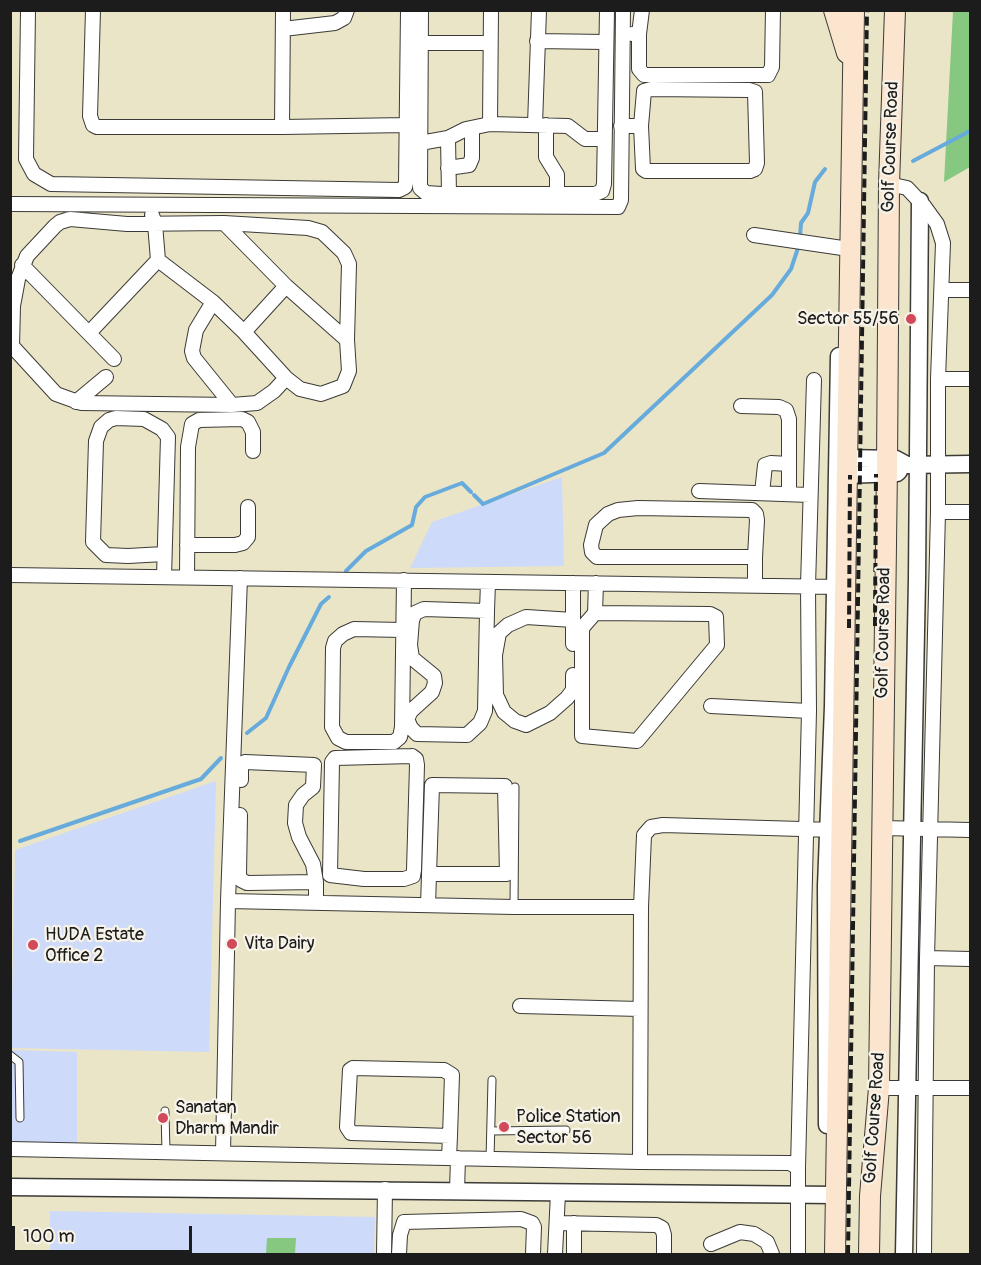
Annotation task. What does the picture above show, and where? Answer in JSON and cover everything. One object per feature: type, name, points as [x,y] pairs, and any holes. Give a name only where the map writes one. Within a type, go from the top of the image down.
[{"type":"main road","points":[[834,10],[853,79]]},
{"type":"main road","name":"Golf Course Road","points":[[836,1254],[832,1195],[836,830],[840,587],[846,467],[845,248],[854,10]]},
{"type":"main road","name":"Golf Course Road","points":[[869,1254],[870,1196],[879,1088],[889,184],[895,10]]},
{"type":"main road","points":[[894,47],[908,10]]},
{"type":"street","points":[[28,10],[26,159],[34,174],[51,184],[399,190],[405,187],[406,183],[408,10]]},
{"type":"street","points":[[93,10],[90,116],[93,125],[97,127],[407,125]]},
{"type":"street","points":[[282,127],[283,10]]},
{"type":"street","points":[[283,29],[335,23],[344,18],[347,10]]},
{"type":"street","points":[[421,10],[421,191],[429,194],[595,194],[602,191],[604,184],[607,10]]},
{"type":"street","points":[[490,124],[491,10]]},
{"type":"street","points":[[538,10],[537,41],[541,125],[546,157],[557,175],[557,194]]},
{"type":"street","points":[[10,204],[615,208],[621,200],[623,10]]},
{"type":"street","points":[[642,10],[639,69],[644,75],[768,75],[772,67],[773,10]]},
{"type":"street","points":[[623,34],[639,34]]},
{"type":"street","points":[[537,41],[605,42]]},
{"type":"street","points":[[420,43],[490,43]]},
{"type":"street","points":[[672,89],[755,92],[757,163],[755,169],[750,171],[646,171],[643,169],[641,126],[644,91],[672,89]]},
{"type":"street","points":[[420,143],[448,138],[472,128],[490,124],[568,126],[585,139],[604,139]]},
{"type":"street","points":[[621,126],[641,126]]},
{"type":"street","points":[[448,168],[469,165],[472,158],[472,128]]},
{"type":"street","points":[[448,138],[449,194]]},
{"type":"street","points":[[889,184],[907,188],[920,201],[932,215],[943,243],[938,379],[939,463],[927,958],[924,1254]]},
{"type":"street","points":[[904,1254],[911,828],[912,465],[920,201]]},
{"type":"street","points":[[156,205],[155,224],[158,260],[213,302],[286,378],[300,389],[321,394],[343,386],[349,371],[347,340],[349,264],[344,253],[333,241],[322,232],[308,228],[224,223],[155,224],[65,220],[33,249],[22,265],[13,306],[12,346],[56,394],[76,402],[232,405],[257,403],[274,392],[286,378]]},
{"type":"street","points":[[224,223],[286,286],[347,340]]},
{"type":"street","points":[[10,575],[840,587],[845,248],[754,235]]},
{"type":"street","points":[[89,333],[158,260]]},
{"type":"street","points":[[22,265],[114,359]]},
{"type":"street","points":[[244,332],[286,286]]},
{"type":"street","points":[[942,290],[970,290]]},
{"type":"street","points":[[213,302],[196,330],[192,351],[194,358],[232,405]]},
{"type":"street","points":[[76,402],[106,377]]},
{"type":"street","points":[[938,379],[970,379]]},
{"type":"street","points":[[798,1254],[809,711],[808,586],[814,380]]},
{"type":"street","points":[[741,406],[778,407],[786,410],[789,419],[789,494]]},
{"type":"street","points":[[164,554],[106,555],[93,542],[96,441],[101,427],[109,420],[144,419],[162,429],[168,437],[164,577]]},
{"type":"street","points":[[187,577],[188,447],[192,424],[199,420],[242,419],[248,422],[253,432],[253,452]]},
{"type":"street","points":[[846,467],[887,466],[896,459],[912,465],[970,464]]},
{"type":"street","points":[[762,493],[765,465],[789,464]]},
{"type":"street","points":[[699,491],[810,495]]},
{"type":"street","points":[[187,545],[243,543],[248,537],[248,507]]},
{"type":"street","points":[[755,557],[597,557],[592,552],[591,544],[596,525],[608,514],[618,510],[752,510],[756,514],[755,585]]},
{"type":"street","points":[[938,512],[970,512]]},
{"type":"street","points":[[223,1153],[228,901],[240,578]]},
{"type":"street","points":[[402,630],[354,629],[335,641],[332,728],[338,738],[346,742],[394,742],[400,737],[404,580]]},
{"type":"street","points":[[487,611],[424,609],[415,613],[412,620],[410,645],[412,658],[434,676],[435,683],[432,692],[411,711],[407,719],[417,734],[467,735],[480,723],[485,711],[488,582]]},
{"type":"street","points":[[573,583],[573,620],[573,690],[550,713],[526,725],[515,722],[504,712],[496,695],[495,656],[499,633],[508,625],[526,617],[573,620]]},
{"type":"street","points":[[595,613],[710,614],[716,617],[717,645],[637,741],[582,736],[582,628],[595,613],[596,583]]},
{"type":"street","points":[[711,706],[809,711]]},
{"type":"street","points":[[412,756],[417,759],[413,876],[364,879],[330,875],[332,762],[335,758],[347,757],[412,756]]},
{"type":"street","points":[[316,882],[247,883],[241,880],[239,875],[242,764],[245,762],[314,765],[314,786],[296,805],[295,823],[299,837],[313,864],[316,882],[316,903]]},
{"type":"street","points":[[428,905],[429,874],[432,785],[505,786],[507,874],[429,874]]},
{"type":"street","points":[[640,1162],[641,907],[644,835],[651,827],[663,825],[836,830]]},
{"type":"street","points":[[882,828],[970,830]]},
{"type":"street","points":[[364,879],[364,904]]},
{"type":"street","points":[[387,879],[387,905]]},
{"type":"street","points":[[228,901],[514,907],[641,907]]},
{"type":"street","points":[[927,958],[970,958]]},
{"type":"street","points":[[520,1006],[640,1009]]},
{"type":"street","points":[[450,1136],[351,1133],[346,1126],[350,1070],[353,1068],[444,1070],[452,1075],[450,1136],[457,1191]]},
{"type":"street","points":[[879,1088],[970,1088]]},
{"type":"street","points":[[10,1149],[786,1163],[798,1168]]},
{"type":"street","points":[[10,1187],[832,1195],[826,1254]]},
{"type":"street","points":[[384,1189],[384,1254]]},
{"type":"street","points":[[555,1254],[558,1193]]},
{"type":"street","points":[[399,1254],[400,1235],[404,1222],[521,1219],[532,1223],[534,1227],[533,1254]]},
{"type":"street","points":[[557,1223],[656,1224],[662,1227],[664,1254]]},
{"type":"street","points":[[574,1223],[574,1254]]},
{"type":"street","points":[[711,1244],[740,1232],[754,1234],[767,1242],[772,1254]]},
{"type":"lane","points":[[514,907],[515,787]]},
{"type":"lane","points":[[10,1055],[19,1062],[20,1118]]},
{"type":"lane","points":[[490,1159],[492,1080]]},
{"type":"lane","points":[[165,1111],[166,1152]]},
{"type":"lane","points":[[491,1131],[566,1131]]},
{"type":"shaded area","points":[[562,477],[564,566],[410,568],[432,522]]},
{"type":"shaded area","points":[[216,781],[209,1052],[11,1048],[15,850]]},
{"type":"shaded area","points":[[12,1050],[77,1052],[77,1145],[11,1143]]},
{"type":"shaded area","points":[[50,1211],[375,1217],[374,1254],[50,1254]]},
{"type":"green space","points":[[953,11],[970,11],[970,167],[944,182]]},
{"type":"green space","points":[[267,1238],[296,1238],[295,1254],[266,1254]]},
{"type":"waterway","points":[[913,161],[970,131]]},
{"type":"waterway","points":[[800,237],[801,223],[808,213],[815,182],[825,169]]},
{"type":"waterway","points":[[474,495],[483,504],[604,453],[772,295],[791,269],[799,245]]},
{"type":"waterway","points":[[346,571],[366,551],[412,525],[416,507],[425,497],[462,483],[471,492]]},
{"type":"waterway","points":[[247,733],[266,718],[321,604],[329,597]]},
{"type":"waterway","points":[[20,841],[201,779],[221,758]]},
{"type":"railway","points":[[848,1254],[867,10]]},
{"type":"railway","points":[[875,626],[876,474]]},
{"type":"railway","points":[[849,628],[850,475]]},
{"type":"place","name":"Sector 55/56","points":[[911,319]]},
{"type":"place","name":"Vita Dairy","points":[[232,944]]},
{"type":"place","name":"HUDA Estate Office 2","points":[[33,945]]},
{"type":"place","name":"Sanatan Dharm Mandir","points":[[163,1118]]},
{"type":"place","name":"Police Station Sector 56","points":[[504,1127]]}]
